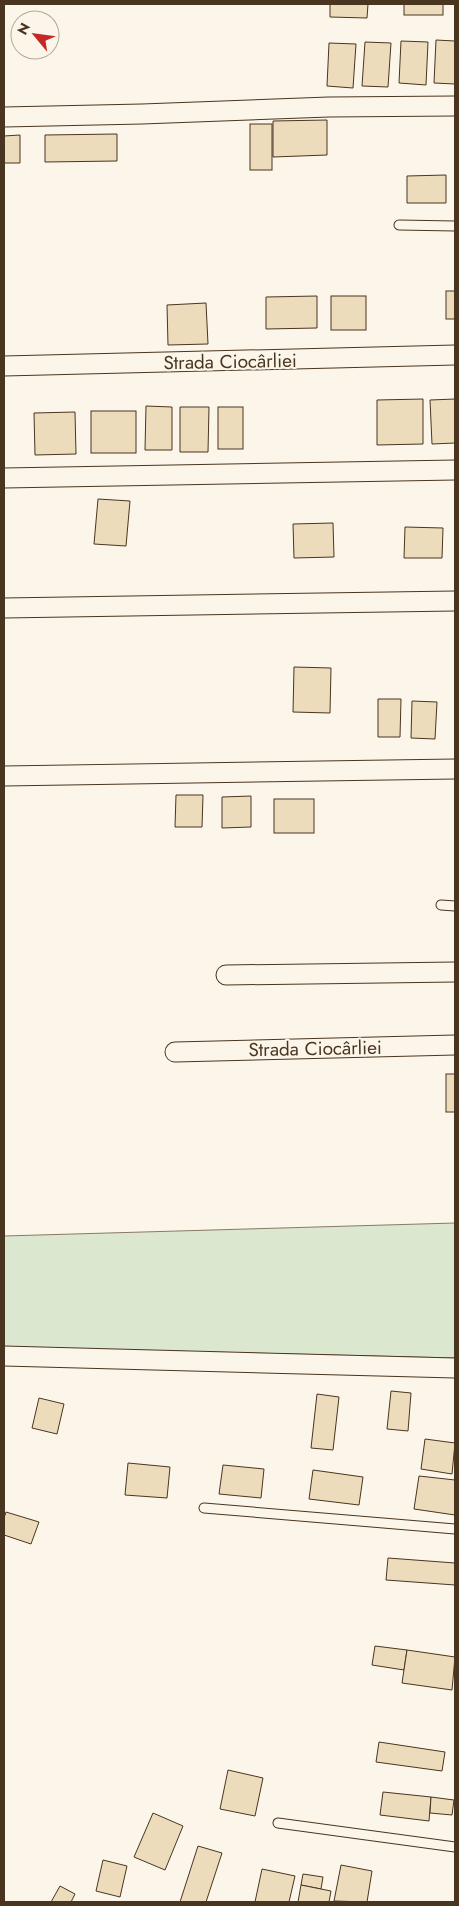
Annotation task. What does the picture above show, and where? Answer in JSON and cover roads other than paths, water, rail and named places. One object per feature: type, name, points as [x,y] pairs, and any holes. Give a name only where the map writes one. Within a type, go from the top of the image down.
[{"type":"street","points":[[4,117],[330,107],[455,106]]},
{"type":"street","name":"Strada Ciocârliei","points":[[4,366],[455,356]]},
{"type":"street","points":[[4,478],[455,470]]},
{"type":"street","points":[[4,608],[455,601]]},
{"type":"street","points":[[4,776],[455,769]]},
{"type":"street","points":[[226,975],[455,972]]},
{"type":"street","name":"Strada Ciocârliei","points":[[175,1052],[455,1046]]},
{"type":"street","points":[[4,1356],[455,1368]]},
{"type":"lane","points":[[398,225],[455,226]]},
{"type":"lane","points":[[441,905],[455,906]]},
{"type":"lane","points":[[204,1508],[455,1529]]},
{"type":"lane","points":[[278,1823],[455,1847]]}]
